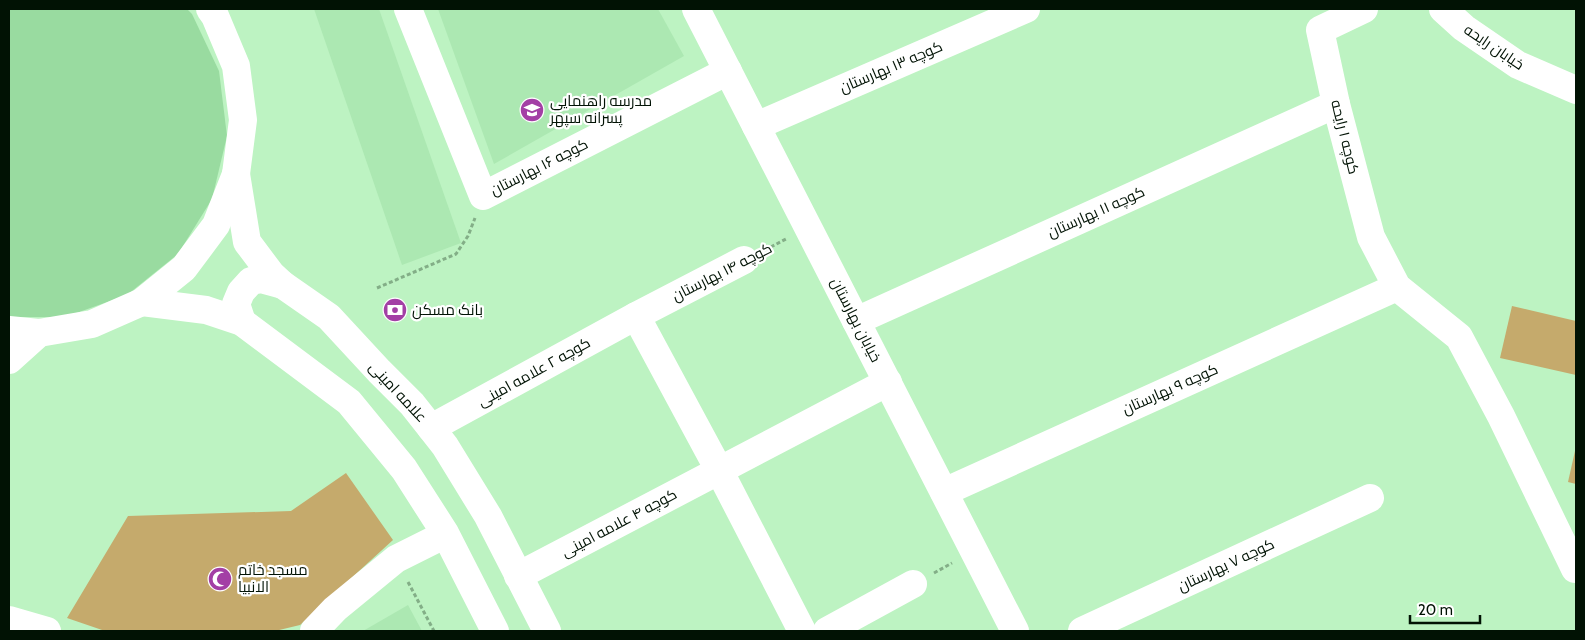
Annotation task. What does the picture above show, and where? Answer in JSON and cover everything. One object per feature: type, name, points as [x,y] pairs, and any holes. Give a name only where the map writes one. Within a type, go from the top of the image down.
[{"type":"street","points":[[408,9],[483,196]]},
{"type":"street","name":"خیابان بهارستان","points":[[696,9],[1015,631]]},
{"type":"street","name":"کوچه ۱۳ بهارستان","points":[[756,126],[1026,9]]},
{"type":"street","name":"کوچه ۱ رایحه","points":[[1364,9],[1320,30],[1336,104],[1371,237],[1397,287]]},
{"type":"street","name":"خیابان رایحه","points":[[1443,9],[1464,28],[1518,65],[1576,90]]},
{"type":"street","points":[[9,330],[39,334],[92,324],[142,302],[184,268],[216,224],[236,174],[243,120],[236,66],[214,11]]},
{"type":"street","name":"کوچه ۱۶ بهارستان","points":[[483,196],[728,71]]},
{"type":"street","name":"کوچه ۱۱ بهارستان","points":[[856,321],[1336,104]]},
{"type":"street","name":"علامه امینی","points":[[236,174],[247,242],[271,274],[282,285],[329,317],[412,404],[445,446],[488,516],[547,631]]},
{"type":"street","name":"کوچه ۱۴ بهارستان","points":[[636,316],[744,260]]},
{"type":"street","points":[[242,322],[236,304],[241,292],[251,281],[261,279],[282,285]]},
{"type":"street","points":[[1397,287],[1459,337],[1501,416],[1575,569]]},
{"type":"street","name":"کوچه ۹ بهارستان","points":[[944,492],[1397,287]]},
{"type":"street","points":[[142,302],[206,310],[242,322],[350,402],[404,469],[444,534],[494,631]]},
{"type":"street","points":[[636,316],[719,470],[802,631]]},
{"type":"street","name":"کوچه ۲ علامه امینی","points":[[431,428],[636,316]]},
{"type":"street","points":[[9,360],[39,334]]},
{"type":"street","name":"کوچه ۴ علامه امینی","points":[[518,576],[888,382]]},
{"type":"street","name":"کوچه ۷ بهارستان","points":[[1082,631],[1370,498]]},
{"type":"street","points":[[314,631],[335,609],[396,559],[444,534]]},
{"type":"street","points":[[827,631],[913,584]]},
{"type":"street","points":[[9,620],[47,631]]},
{"type":"path","points":[[377,288],[456,254],[468,236],[483,196]]},
{"type":"path","name":"کوچه ۱۴ بهارستان","points":[[744,260],[809,228]]},
{"type":"path","points":[[913,584],[974,551]]},
{"type":"path","points":[[396,559],[434,631]]},
{"type":"shaded area","points":[[9,9],[187,9],[192,14],[219,71],[227,136],[212,199],[178,254],[127,295],[65,317],[9,317]]},
{"type":"shaded area","points":[[314,9],[379,9],[461,243],[402,265]]},
{"type":"shaded area","name":"مدرسه راهنمایی پسرانه سپهر","points":[[438,9],[658,9],[684,56],[494,164]]},
{"type":"shaded area","points":[[408,605],[422,631],[363,631]]},
{"type":"building","points":[[1512,306],[1576,321],[1576,375],[1500,358]]},
{"type":"building","points":[[1576,451],[1576,484],[1568,482]]},
{"type":"building","name":"مسجد خاتم الانبیا","points":[[346,473],[393,540],[300,625],[275,631],[105,631],[67,618],[128,516],[291,511]]},
{"type":"place","name":"مدرسه راهنمایی پسرانه سپهر","points":[[532,110]]},
{"type":"place","name":"بانک مسکن","points":[[395,310]]},
{"type":"place","name":"مسجد خاتم الانبیا","points":[[220,579]]}]
